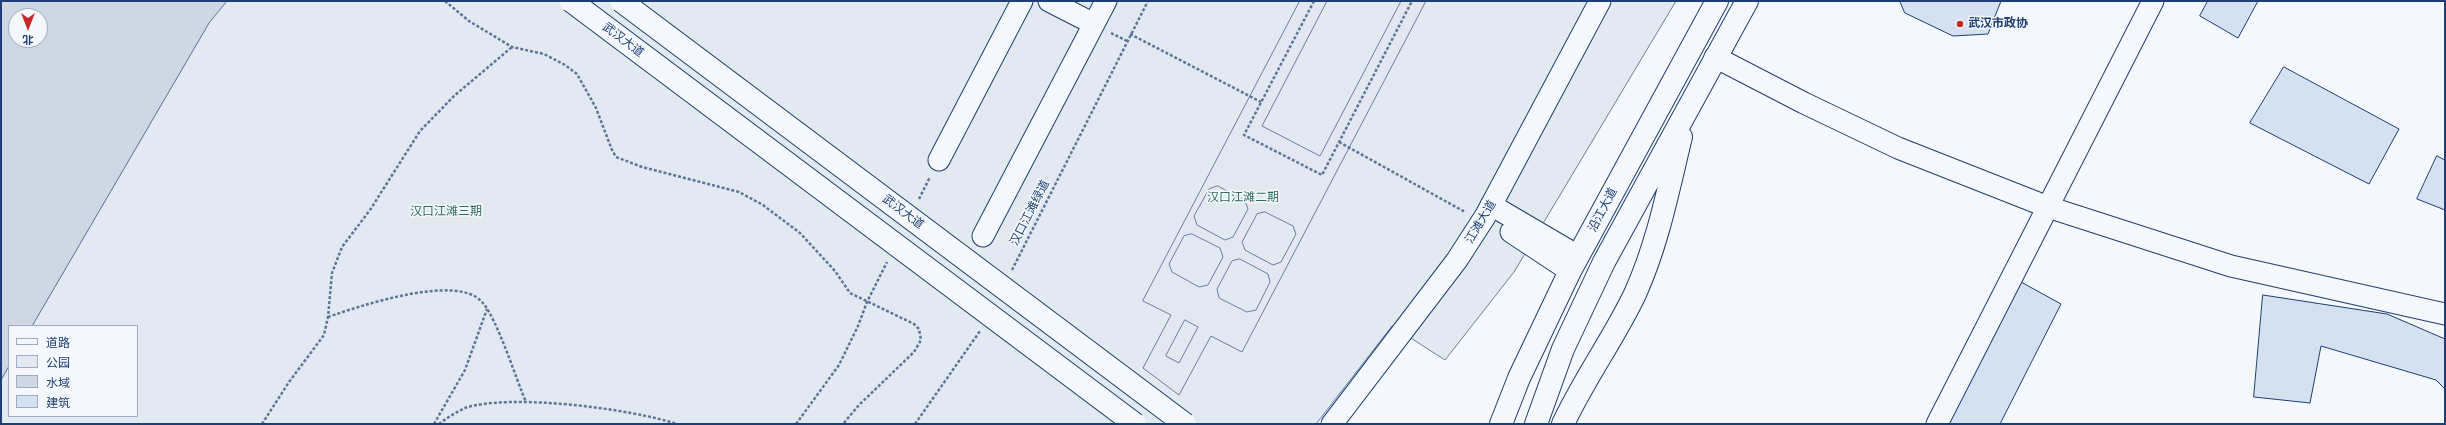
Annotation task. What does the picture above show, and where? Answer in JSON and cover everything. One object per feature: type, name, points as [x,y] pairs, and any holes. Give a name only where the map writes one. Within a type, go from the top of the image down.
[{"type":"main road","name":"武汉大道","points":[[571,1],[1134,424]]},
{"type":"main road","name":"武汉大道","points":[[621,1],[1185,424]]},
{"type":"main road","name":"沿江大道","points":[[1501,424],[1519,378],[1574,263],[1717,1]]},
{"type":"main road","name":"沿江大道","points":[[1536,424],[1563,349],[1604,262],[1747,1]]},
{"type":"main road","points":[[1563,424],[1634,295],[1654,246],[1688,109]]},
{"type":"main road","points":[[1492,424],[1519,378]]},
{"type":"street","points":[[939,160],[1022,1]]},
{"type":"street","points":[[1049,1],[1094,24]]},
{"type":"street","points":[[983,236],[1106,1]]},
{"type":"street","name":"江滩大道","points":[[1332,424],[1457,260],[1486,214],[1600,1]]},
{"type":"street","points":[[1937,424],[2153,1]]},
{"type":"street","points":[[1715,57],[1804,104],[1898,148],[2048,207],[2231,266],[2445,314]]},
{"type":"street","points":[[1486,214],[1574,263]]},
{"type":"path","points":[[445,1],[469,21],[512,46],[544,54],[565,65],[577,74],[596,108],[616,157],[642,167],[739,192],[763,205],[800,233],[835,271],[850,293],[914,324],[919,329],[921,340],[914,352],[860,405],[843,424]]},
{"type":"path","name":"汉口江滩绿道","points":[[1010,275],[1130,34],[1148,1]]},
{"type":"path","points":[[1314,1],[1244,135],[1322,175],[1412,1]]},
{"type":"path","points":[[1130,34],[1261,102]]},
{"type":"path","points":[[262,424],[289,382],[321,340],[328,317],[329,290],[336,257],[370,210],[420,132],[454,96],[512,46]]},
{"type":"path","points":[[1339,142],[1486,214]]},
{"type":"path","points":[[917,203],[939,160]]},
{"type":"path","points":[[796,424],[840,365],[867,302],[888,259]]},
{"type":"path","points":[[328,317],[403,296],[445,290],[474,294],[488,309],[526,402]]},
{"type":"path","points":[[434,424],[468,365],[488,309]]},
{"type":"path","points":[[915,424],[983,327]]},
{"type":"path","points":[[439,424],[457,412],[476,405],[526,402],[636,414],[677,424]]},
{"type":"green space","points":[[227,1],[1676,1],[1514,272],[1445,360],[1392,326],[1316,424],[1,424],[1,380],[8,368],[8,417],[138,417],[138,325],[33,325],[209,23]]},
{"type":"shaded area","points":[[1300,1],[1327,1],[1262,126],[1320,156],[1401,1],[1426,1],[1242,352],[1211,336],[1179,395],[1143,368],[1171,315],[1143,301]],"holes":[[[1218,186],[1245,201],[1248,209],[1233,237],[1225,240],[1197,225],[1194,216],[1209,189]],[[1265,212],[1293,226],[1296,234],[1281,262],[1273,265],[1245,250],[1242,242],[1257,214]],[[1192,234],[1220,248],[1223,257],[1208,285],[1199,287],[1172,272],[1169,264],[1184,236]],[[1240,259],[1268,274],[1270,282],[1256,310],[1247,312],[1219,298],[1217,289],[1232,261]],[[1185,320],[1198,327],[1179,363],[1166,356]]]},
{"type":"water","points":[[1,1],[227,1],[209,23],[33,325],[8,325],[8,368],[1,380]]},
{"type":"building","name":"武汉市政协","points":[[1900,1],[2001,1],[1988,34],[1953,36],[1905,13]]},
{"type":"building","points":[[2208,1],[2258,1],[2238,38],[2200,16]]},
{"type":"building","points":[[2284,67],[2399,129],[2369,184],[2250,123]]},
{"type":"building","points":[[2437,156],[2445,160],[2445,210],[2417,199]]},
{"type":"building","points":[[2021,282],[2061,304],[2000,424],[1948,424]]},
{"type":"building","points":[[2263,295],[2387,314],[2445,339],[2445,389],[2436,380],[2321,346],[2310,403],[2254,397]]},
{"type":"place","name":"武汉市政协","points":[[1960,24]]},
{"type":"park label","name":"汉口江滩二期","points":[[1243,198]]},
{"type":"park label","name":"汉口江滩三期","points":[[446,212]]}]
